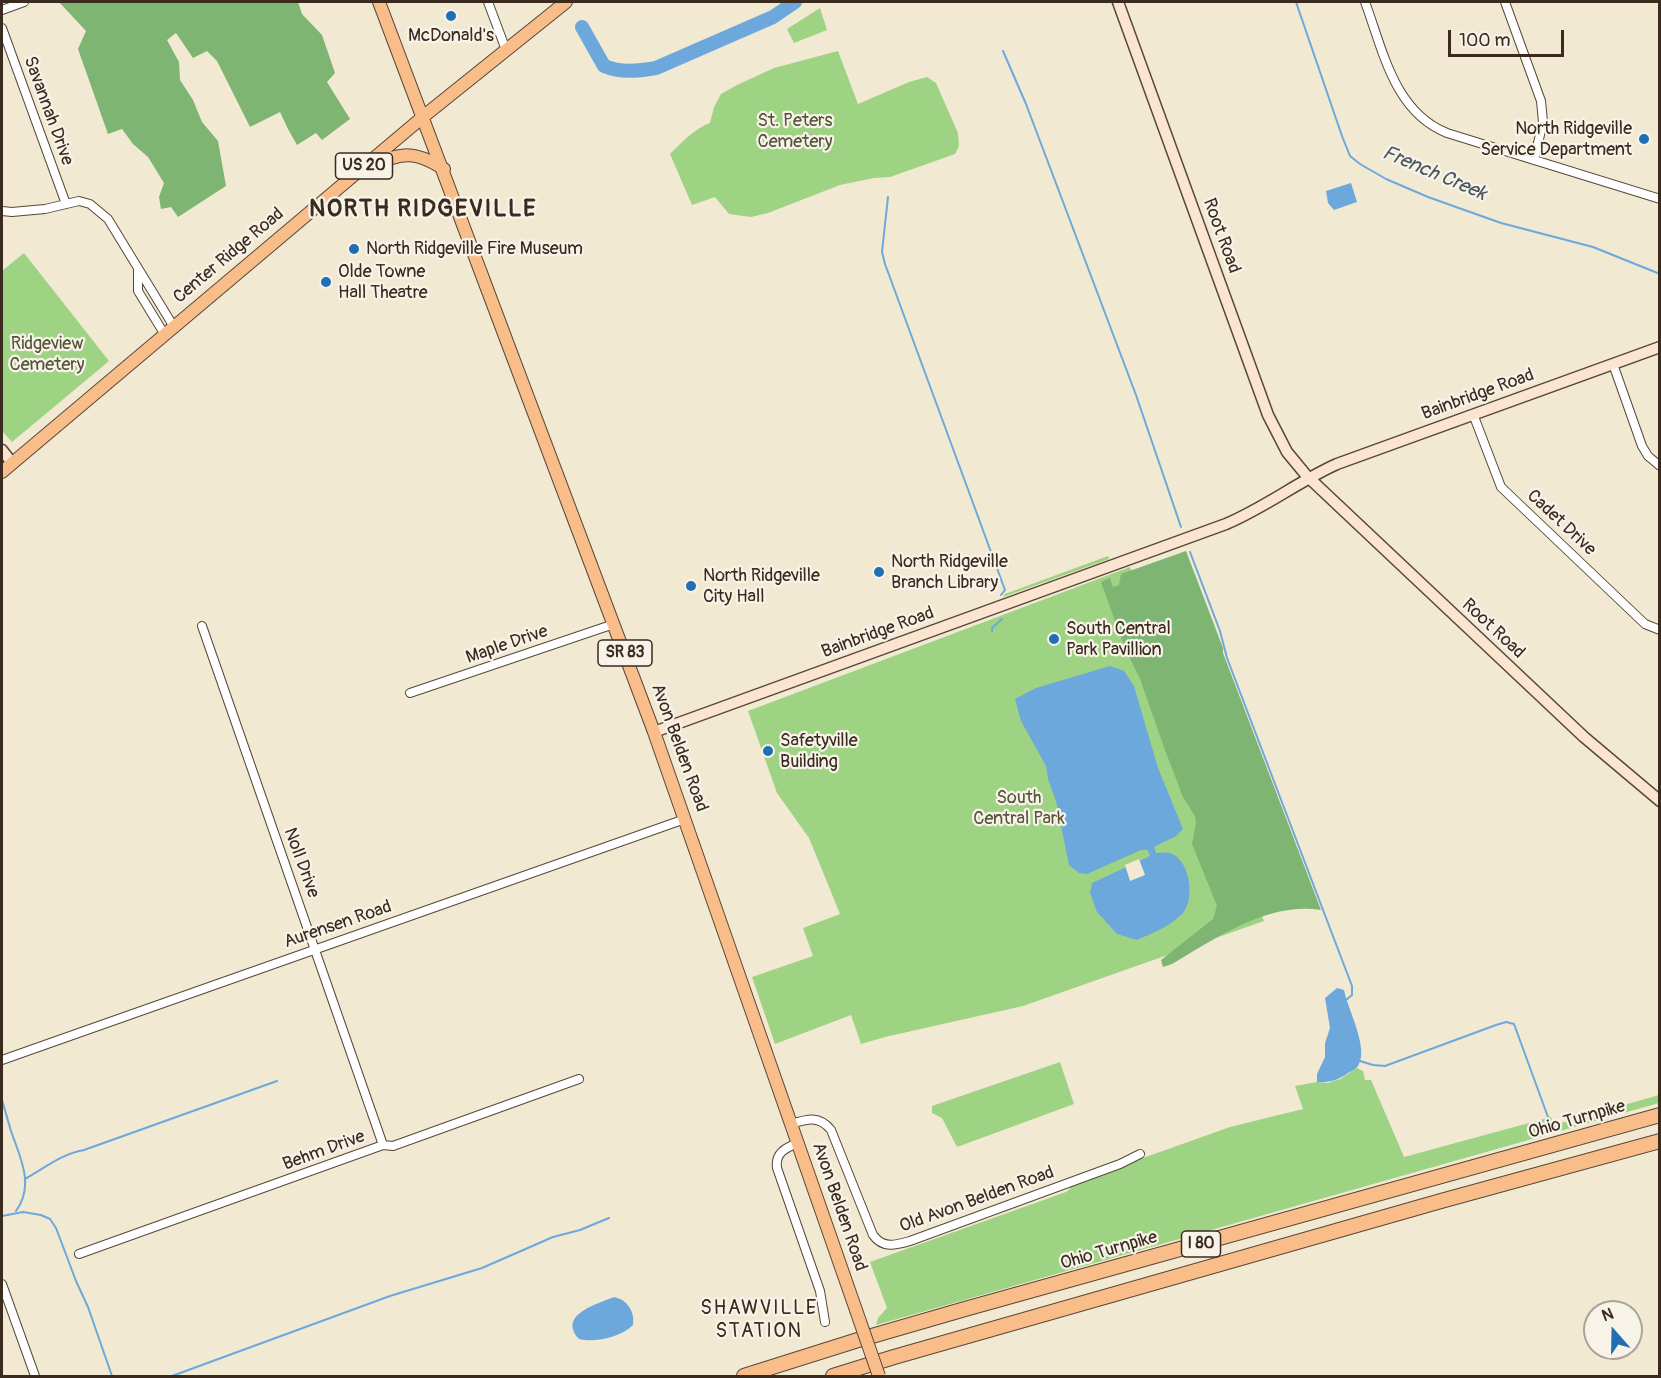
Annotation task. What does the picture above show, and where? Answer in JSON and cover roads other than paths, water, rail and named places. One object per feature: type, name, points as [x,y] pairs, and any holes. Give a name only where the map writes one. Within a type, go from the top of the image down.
[{"type":"highway","name":"Ohio Turnpike","points":[[744,1377],[858,1340],[965,1309],[1659,1115]]},
{"type":"highway","name":"I 80","points":[[834,1377],[906,1354],[1659,1141]]},
{"type":"main road","name":"Avon Belden Road","points":[[379,2],[444,169],[654,732],[879,1377]]},
{"type":"main road","name":"Center Ridge Road","points":[[2,472],[424,116],[566,2]]},
{"type":"main road","points":[[362,168],[388,159],[410,155],[420,156],[444,169]]},
{"type":"street","points":[[2,10],[24,2]]},
{"type":"street","points":[[488,2],[506,50]]},
{"type":"street","name":"Root Road","points":[[1118,2],[1268,415],[1287,452],[1307,476],[1584,737],[1659,801]]},
{"type":"street","points":[[1365,2],[1397,88],[1414,113],[1426,123],[1447,134],[1659,199]]},
{"type":"street","points":[[1505,2],[1541,101],[1544,122],[1534,160]]},
{"type":"street","name":"Savannah Drive","points":[[2,28],[66,204]]},
{"type":"street","points":[[2,211],[45,209],[79,201],[90,204],[108,219],[138,268],[169,331]]},
{"type":"street","name":"Bainbridge Road","points":[[654,732],[1226,524],[1269,504],[1307,476],[1659,347]]},
{"type":"street","points":[[1613,364],[1642,446],[1648,456],[1659,466]]},
{"type":"street","name":"Cadet Drive","points":[[1473,414],[1501,487],[1645,624],[1659,630]]},
{"type":"street","points":[[2,450],[12,463]]},
{"type":"street","name":"Maple Drive","points":[[410,693],[614,624]]},
{"type":"street","name":"Noll Drive","points":[[202,626],[383,1145]]},
{"type":"street","name":"Aurensen Road","points":[[2,1060],[685,819]]},
{"type":"street","name":"Behm Drive","points":[[79,1254],[383,1145],[393,1146],[579,1079]]},
{"type":"street","name":"Old Avon Belden Road","points":[[791,1124],[813,1118],[827,1125],[835,1138],[873,1235],[879,1242],[886,1245],[910,1241],[1120,1164],[1140,1154]]},
{"type":"street","points":[[798,1143],[777,1157],[777,1168],[820,1291],[825,1322]]},
{"type":"street","points":[[2,1284],[35,1377]]},
{"type":"water","points":[[1351,183],[1357,202],[1334,210],[1328,203],[1326,191]]},
{"type":"water","points":[[1110,666],[1124,671],[1134,686],[1158,768],[1183,829],[1176,836],[1154,847],[1156,853],[1168,853],[1177,857],[1186,871],[1190,890],[1186,908],[1182,914],[1167,926],[1137,940],[1117,934],[1097,912],[1090,893],[1092,883],[1150,855],[1147,850],[1141,850],[1087,874],[1079,873],[1069,865],[1056,801],[1046,766],[1021,721],[1015,699],[1036,688]]},
{"type":"water","points":[[1337,988],[1344,990],[1359,1038],[1361,1056],[1358,1066],[1353,1071],[1341,1078],[1317,1082],[1317,1074],[1325,1057],[1325,1043],[1330,1028],[1325,998]]},
{"type":"water","points":[[614,1297],[630,1307],[633,1325],[622,1333],[608,1338],[579,1339],[573,1331],[576,1317],[590,1307]]},
{"type":"waterway","name":"French Creek","points":[[582,27],[604,66],[623,70],[643,70],[656,68],[773,17],[795,2]]},
{"type":"waterway","name":"French Creek","points":[[1296,2],[1342,136],[1350,156],[1360,164],[1386,179],[1428,197],[1501,223],[1593,247],[1660,274]]},
{"type":"waterway","points":[[1003,51],[1026,104],[1136,395],[1181,527]]},
{"type":"waterway","points":[[888,197],[882,252],[885,264],[1005,590],[1001,595]]},
{"type":"waterway","points":[[1190,552],[1220,631],[1227,658],[1352,986],[1352,995],[1346,1000]]},
{"type":"waterway","points":[[992,631],[992,628],[1002,619]]},
{"type":"waterway","points":[[1360,1061],[1385,1066],[1496,1025],[1506,1022],[1514,1024],[1552,1128]]},
{"type":"waterway","points":[[25,1179],[68,1155],[277,1081]]},
{"type":"waterway","points":[[2,1100],[24,1171],[25,1191],[16,1211]]},
{"type":"waterway","points":[[2,1216],[23,1212],[50,1219],[56,1228],[88,1307],[112,1376]]},
{"type":"waterway","points":[[172,1376],[390,1296],[482,1268],[553,1237],[580,1230],[609,1218]]},
{"type":"place","name":"McDonald's","points":[[451,16]]},
{"type":"place","name":"North Ridgeville Service Department","points":[[1644,139]]},
{"type":"place","name":"North Ridgeville Fire Museum","points":[[354,249]]},
{"type":"place","name":"Olde Towne Hall Theatre","points":[[326,282]]},
{"type":"place","name":"North Ridgeville Branch Library","points":[[879,572]]},
{"type":"place","name":"North Ridgeville City Hall","points":[[691,586]]},
{"type":"place","name":"South Central Park Pavillion","points":[[1054,639]]},
{"type":"place","name":"Safetyville Building","points":[[768,751]]},
{"type":"district","name":"NORTH RIDGEVILLE","points":[[423,210]]},
{"type":"district","name":"SHAWVILLE STATION","points":[[759,1320]]},
{"type":"park label","name":"St. Peters Cemetery","points":[[795,131]]},
{"type":"park label","name":"Ridgeview Cemetery","points":[[47,354]]},
{"type":"park label","name":"South Central Park","points":[[1019,808]]}]
